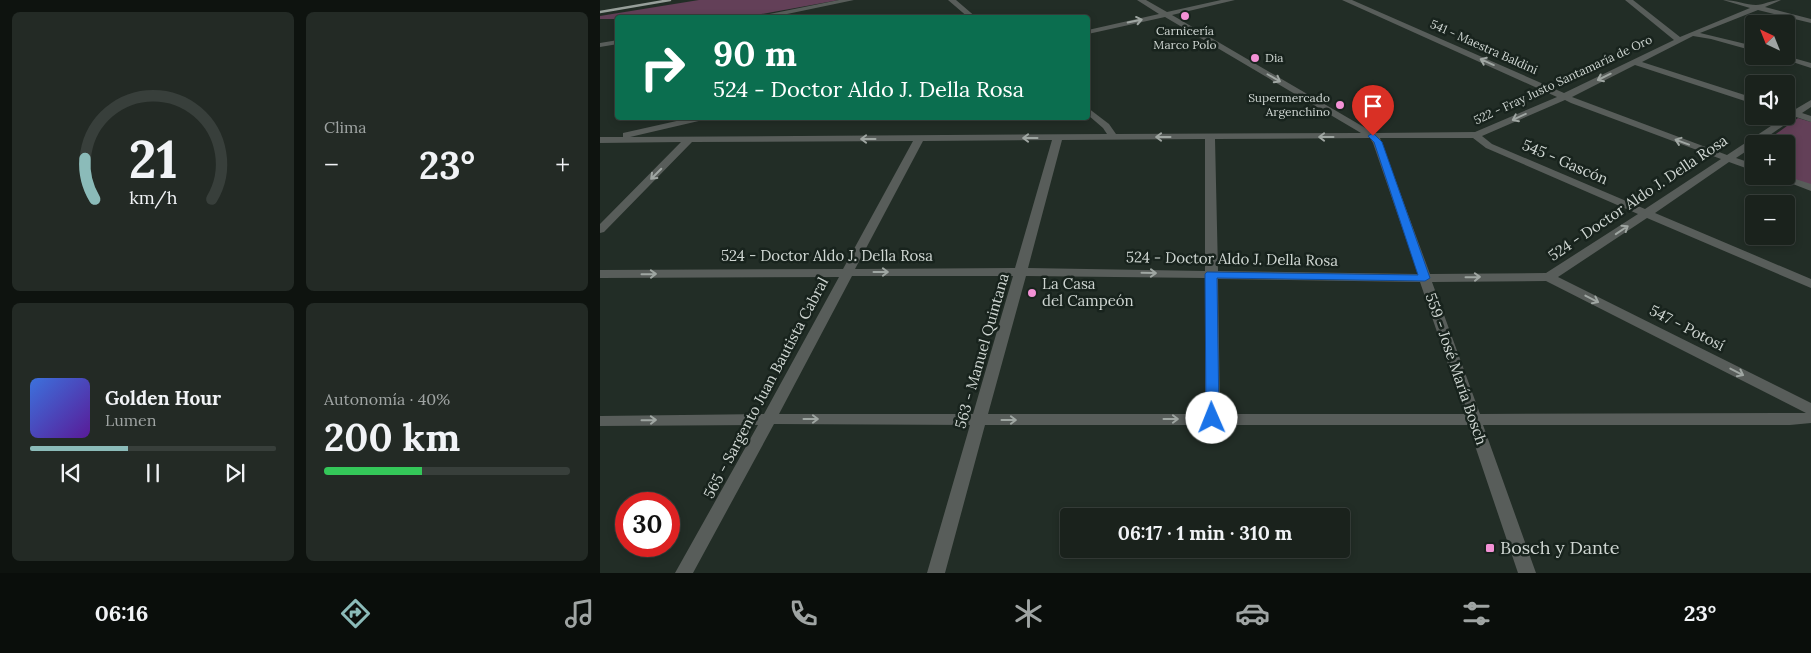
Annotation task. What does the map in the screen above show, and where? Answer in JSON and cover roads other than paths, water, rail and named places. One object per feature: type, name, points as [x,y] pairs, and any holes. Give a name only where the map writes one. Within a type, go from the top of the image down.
[{"type":"street","points":[[769,15],[850,0]]},
{"type":"street","points":[[952,0],[970,15]]},
{"type":"street","points":[[1141,0],[1373,136]]},
{"type":"street","points":[[1090,32],[1231,0]]},
{"type":"street","name":"541 - Maestra Baldini","points":[[1346,0],[1564,97],[1745,165]]},
{"type":"street","points":[[1629,0],[1679,40]]},
{"type":"street","points":[[1727,0],[1811,22]]},
{"type":"street","name":"522 - Fray Justo Santamaría de Oro","points":[[600,140],[1475,135],[1489,131],[1564,97],[1692,34],[1777,0]]},
{"type":"street","points":[[1692,34],[1745,47]]},
{"type":"street","points":[[600,45],[615,42]]},
{"type":"street","points":[[1795,61],[1811,66]]},
{"type":"street","points":[[1634,62],[1745,98]]},
{"type":"street","name":"524 - Doctor Aldo J. Della Rosa","points":[[1795,111],[1811,103]]},
{"type":"street","points":[[1090,113],[1106,126],[1114,138]]},
{"type":"street","points":[[1795,114],[1811,119]]},
{"type":"street","points":[[614,140],[631,133],[691,120]]},
{"type":"street","name":"524 - Doctor Aldo J. Della Rosa","points":[[600,274],[1022,272],[1425,278],[1548,276],[1560,272],[1728,159],[1775,125]]},
{"type":"street","name":"545 - Gascón","points":[[1475,135],[1489,146],[1811,284]]},
{"type":"street","name":"559 - José María Bosch","points":[[1373,136],[1378,142],[1527,573]]},
{"type":"street","points":[[1210,137],[1212,418]]},
{"type":"street","name":"563 - Manuel Quintana","points":[[936,573],[978,420],[1022,272],[1058,138]]},
{"type":"street","points":[[600,230],[690,139]]},
{"type":"street","name":"565 - Sargento Juan Bautista Cabral","points":[[684,573],[919,139]]},
{"type":"street","points":[[1795,182],[1811,188]]},
{"type":"street","name":"547 - Potosí","points":[[1548,276],[1811,409]]},
{"type":"street","points":[[600,421],[1212,418],[1790,420],[1811,418]]},
{"type":"railway","points":[[600,12],[670,0]]},
{"type":"place","name":"Carnicería Marco Polo","points":[[1185,16]]},
{"type":"place","name":"Dia","points":[[1255,58]]},
{"type":"place","name":"Supermercado Argenchino","points":[[1340,105]]},
{"type":"place","name":"La Casa del Campeón","points":[[1032,293]]},
{"type":"place","name":"Bosch y Dante","points":[[1490,548]]}]
